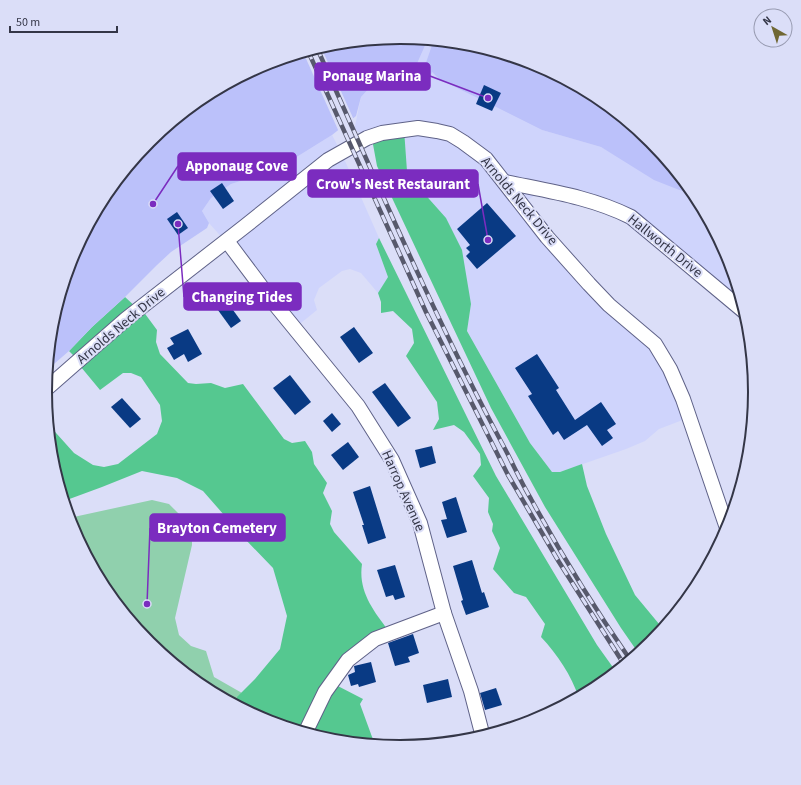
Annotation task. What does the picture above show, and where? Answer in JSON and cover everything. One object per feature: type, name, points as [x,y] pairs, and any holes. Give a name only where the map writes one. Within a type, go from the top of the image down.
[{"type":"street","name":"Arnolds Neck Drive","points":[[52,384],[126,320],[324,163],[346,149],[367,138],[382,133],[418,128],[450,134],[474,149],[486,159],[547,237],[589,284],[609,305],[651,340],[676,381],[724,520]]},
{"type":"street","name":"Hallworth Drive","points":[[505,182],[578,196],[613,208],[631,217],[738,305]]},
{"type":"street","name":"Harrop Avenue","points":[[227,241],[269,297],[358,406],[392,460],[420,523],[444,613],[471,692],[481,731]]},
{"type":"street","points":[[308,728],[325,692],[348,660],[375,639],[444,613]]},
{"type":"shaded area","points":[[400,44],[425,45],[416,66],[405,64],[393,70],[372,85],[361,97],[356,116],[332,135],[295,158],[250,178],[231,184],[211,198],[202,211],[209,223],[207,228],[171,252],[92,327],[53,364],[59,325],[70,280],[88,238],[99,218],[124,180],[138,163],[171,130],[188,116],[226,91],[246,80],[288,62],[355,47]]},
{"type":"shaded area","points":[[425,45],[432,46],[419,86],[432,72],[439,79],[542,130],[601,147],[686,193],[713,238],[731,280],[738,305],[617,204],[552,184],[523,203],[600,295],[651,339],[688,418],[659,429],[645,441],[626,449],[560,472],[552,472],[530,443],[467,331],[471,304],[407,171],[404,129],[370,134],[354,131],[361,97],[372,85],[393,70],[405,64],[416,66]]},
{"type":"shaded area","points":[[432,46],[468,51],[513,62],[555,80],[575,91],[613,116],[647,146],[663,163],[686,192],[654,180],[601,147],[542,130],[439,79],[432,72],[426,89],[418,86]]},
{"type":"shaded area","points":[[332,135],[342,154],[379,238],[376,244],[388,277],[378,293],[361,273],[350,269],[342,271],[319,288],[314,300],[317,310],[296,327],[209,223],[202,211],[211,198],[231,184],[250,178],[295,158]]},
{"type":"green space","points":[[404,129],[407,171],[414,182],[446,218],[462,250],[471,304],[467,331],[530,443],[552,472],[560,472],[582,464],[587,486],[606,534],[635,595],[660,625],[636,649],[545,507],[491,408],[377,166],[372,139]]},
{"type":"green space","points":[[379,238],[496,476],[597,645],[614,668],[577,693],[563,666],[541,637],[545,624],[526,597],[514,593],[493,569],[500,548],[492,531],[493,524],[488,512],[489,498],[473,476],[481,465],[480,454],[464,432],[454,425],[433,430],[439,419],[437,402],[406,356],[414,343],[412,329],[393,311],[381,313],[381,302],[378,293],[388,277],[376,244]]},
{"type":"green space","points":[[125,297],[138,309],[140,307],[157,330],[156,342],[160,354],[188,383],[211,383],[225,388],[243,384],[284,439],[292,443],[305,441],[312,452],[314,464],[327,483],[323,493],[332,511],[330,524],[334,532],[362,564],[362,583],[368,600],[388,630],[332,683],[363,699],[360,704],[373,740],[333,734],[288,723],[237,700],[237,697],[255,679],[280,649],[287,616],[273,568],[245,539],[203,491],[177,478],[142,471],[68,499],[59,460],[54,431],[74,453],[93,465],[104,467],[118,464],[157,434],[162,421],[160,405],[141,377],[131,373],[123,373],[100,390],[76,361],[77,359],[69,351],[92,327]]},
{"type":"green space","points":[[152,500],[169,504],[192,527],[192,545],[175,618],[179,635],[191,646],[206,651],[214,677],[296,724],[288,723],[246,705],[226,694],[188,669],[171,655],[138,622],[124,605],[99,567],[88,547],[75,517]]},
{"type":"pier","points":[[324,53],[354,120],[339,132],[305,57]]},
{"type":"building","points":[[484,85],[501,93],[492,111],[476,104]]},
{"type":"building","points":[[222,183],[234,201],[223,209],[210,191]]},
{"type":"building","points":[[487,203],[516,236],[477,269],[466,256],[470,252],[466,248],[470,245],[457,229]]},
{"type":"building","points":[[177,212],[188,228],[178,235],[167,219]]},
{"type":"building","points":[[225,299],[241,321],[231,328],[215,306]]},
{"type":"building","points":[[354,327],[373,353],[359,363],[340,337]]},
{"type":"building","points":[[188,329],[202,354],[188,362],[184,354],[174,360],[167,348],[174,344],[170,338]]},
{"type":"building","points":[[537,354],[559,388],[556,390],[575,420],[601,402],[616,424],[607,430],[613,438],[602,446],[587,425],[564,440],[558,431],[553,435],[528,396],[532,394],[515,368]]},
{"type":"building","points":[[290,375],[311,402],[295,415],[273,388]]},
{"type":"building","points":[[385,383],[411,418],[398,427],[372,392]]},
{"type":"building","points":[[122,398],[141,419],[130,428],[111,407]]},
{"type":"building","points":[[332,413],[341,424],[332,432],[323,421]]},
{"type":"building","points":[[348,442],[359,457],[343,470],[331,455]]},
{"type":"building","points":[[432,446],[436,463],[420,468],[415,450]]},
{"type":"building","points":[[370,486],[386,538],[368,544],[362,525],[364,525],[353,492]]},
{"type":"building","points":[[456,497],[467,532],[447,538],[441,520],[447,519],[442,502]]},
{"type":"building","points":[[472,560],[482,593],[484,592],[489,607],[466,615],[461,601],[463,600],[453,566]]},
{"type":"building","points":[[395,565],[405,597],[395,600],[393,595],[386,597],[377,570]]},
{"type":"building","points":[[413,634],[419,653],[408,657],[410,662],[395,666],[388,643]]},
{"type":"building","points":[[371,662],[376,682],[359,687],[358,684],[351,686],[348,675],[355,672],[354,666]]},
{"type":"building","points":[[448,679],[452,697],[427,703],[423,685]]},
{"type":"building","points":[[496,688],[502,705],[485,710],[480,693]]},
{"type":"railway","points":[[320,54],[430,299],[478,398],[524,486],[566,561],[628,657]]},
{"type":"railway","points":[[310,56],[426,312],[508,475],[559,562],[622,661]]},
{"type":"place","name":"Ponaug Marina","points":[[488,98]]},
{"type":"place","name":"Apponaug Cove","points":[[153,204]]},
{"type":"place","name":"Changing Tides","points":[[178,224]]},
{"type":"place","name":"Crow's Nest Restaurant","points":[[488,240]]},
{"type":"place","name":"Brayton Cemetery","points":[[147,604]]}]
